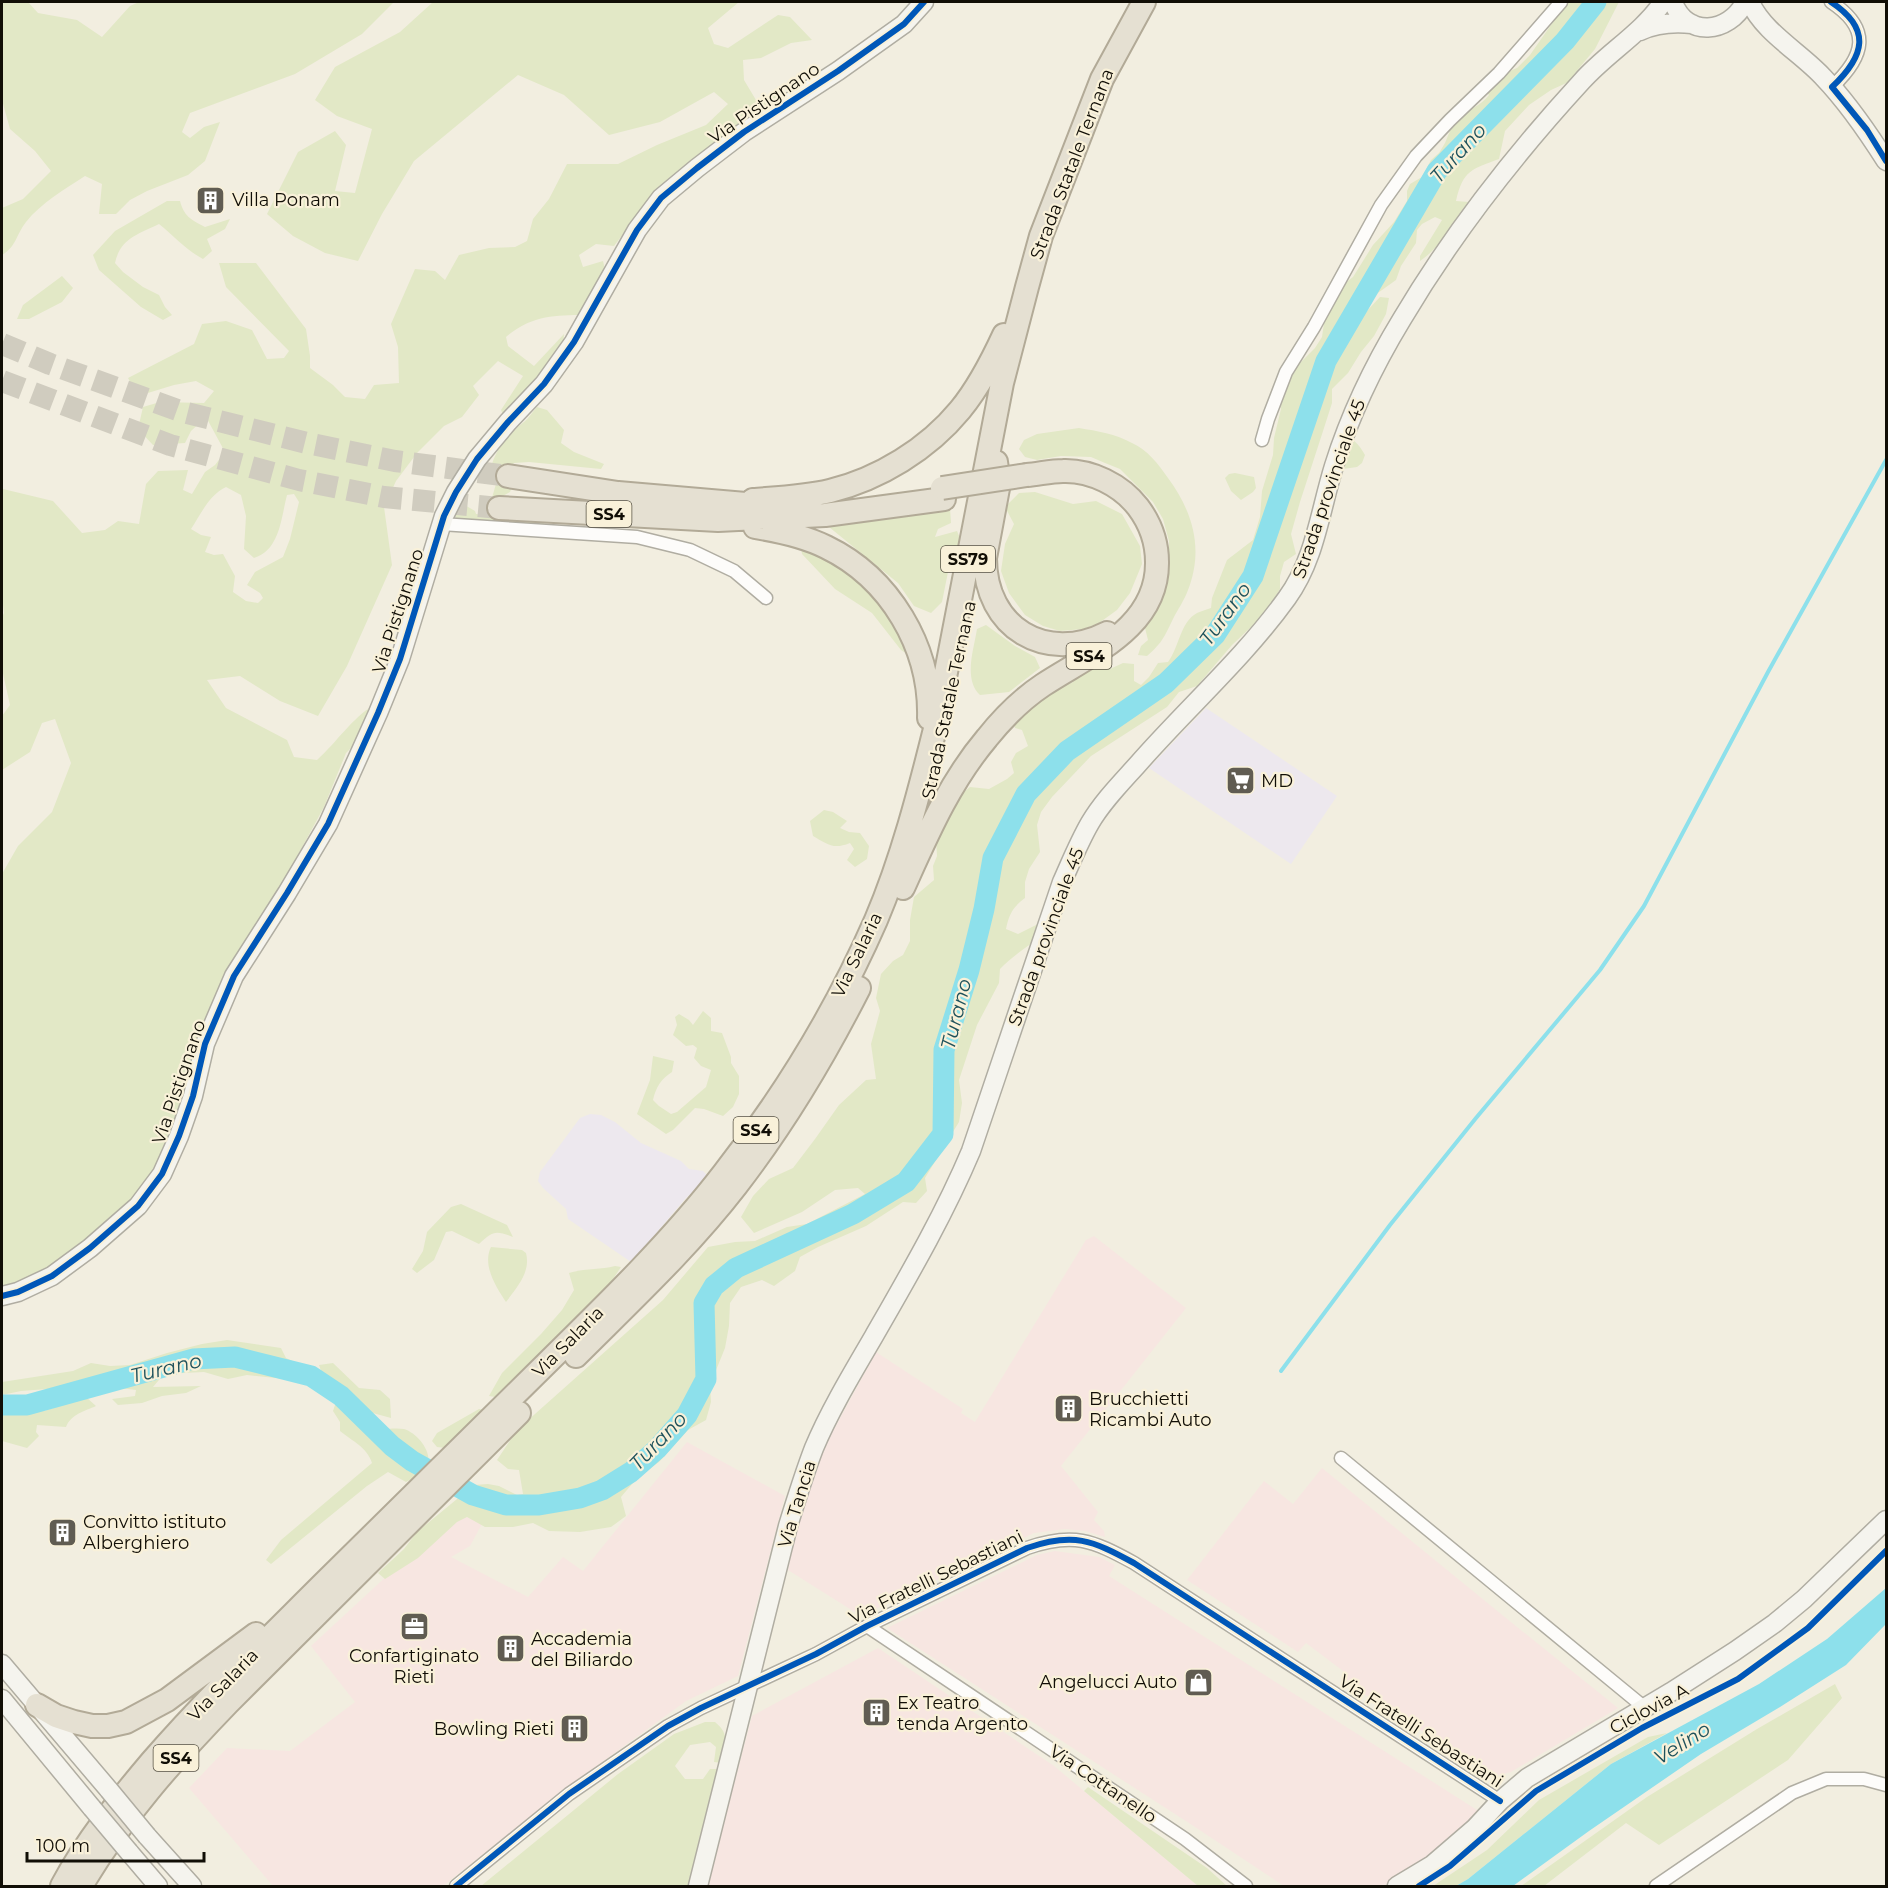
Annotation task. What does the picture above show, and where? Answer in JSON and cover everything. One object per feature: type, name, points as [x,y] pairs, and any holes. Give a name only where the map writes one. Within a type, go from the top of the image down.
[{"type":"highway","name":"Strada Statale Ternana","points":[[921,785],[935,729],[1002,383],[1026,287],[1041,236],[1102,79],[1144,2]]},
{"type":"highway","points":[[720,511],[832,490],[882,471],[908,456],[933,437],[953,417],[976,388],[988,369],[1026,287]]},
{"type":"highway","name":"Strada Statale Ternana","points":[[903,888],[935,779],[1010,386],[1015,332]]},
{"type":"highway","points":[[720,511],[825,514],[943,494],[1028,481],[1065,481],[1097,487],[1117,499],[1134,516],[1140,526],[1148,561],[1145,583],[1137,602],[1125,619],[1107,633],[1075,644],[1041,642],[1020,632],[997,607],[985,570],[985,558],[999,483],[996,462]]},
{"type":"highway","name":"SS4","points":[[903,888],[943,803],[966,764],[988,736],[1013,709],[1041,686],[1124,632],[1144,608],[1154,588],[1157,566],[1155,543],[1148,522],[1129,497],[1101,479],[1077,472],[1064,471],[1028,481]]},
{"type":"highway","name":"SS4","points":[[508,476],[720,511],[797,535],[824,546],[857,566],[895,604],[912,636],[919,656],[929,700],[921,785]]},
{"type":"highway","name":"SS4","points":[[500,508],[720,511]]},
{"type":"highway","name":"Via Salaria","points":[[503,1418],[646,1263],[722,1176],[772,1109],[816,1038],[876,919],[901,852],[921,785]]},
{"type":"highway","name":"Via Salaria","points":[[81,1887],[140,1800],[189,1743],[405,1515],[503,1418],[663,1270],[736,1187],[784,1119],[830,1045],[892,923],[903,888]]},
{"type":"highway","name":"Via Salaria","points":[[62,1887],[92,1837],[120,1800],[212,1694],[333,1574],[405,1515]]},
{"type":"highway","points":[[37,1705],[56,1716],[92,1726],[108,1726],[126,1722],[167,1700],[333,1574]]},
{"type":"main road","name":"Via Pistignano","points":[[2,1296],[18,1292],[52,1276],[71,1262],[138,1206],[162,1173],[179,1136],[193,1096],[205,1044],[234,976],[328,824],[378,713],[400,659],[441,524],[456,492],[477,459],[544,384],[574,342],[637,230],[660,198],[744,132],[838,71],[904,24],[924,2]]},
{"type":"main road","name":"Strada provinciale 45","points":[[971,1151],[1062,882],[1091,821],[1113,792],[1234,661],[1289,596],[1306,564],[1346,430],[1367,383],[1402,319],[1451,243],[1493,185],[1583,80],[1648,21],[1663,2]]},
{"type":"main road","points":[[1673,2],[1683,17],[1692,24]]},
{"type":"main road","points":[[1718,27],[1730,22],[1745,2]]},
{"type":"main road","points":[[1750,2],[1762,22],[1806,60],[1832,87],[1867,130],[1887,161]]},
{"type":"main road","name":"Strada provinciale 45","points":[[1631,37],[1656,25],[1680,23],[1705,27],[1749,24],[1776,34]]},
{"type":"main road","name":"Via Tancia","points":[[698,1887],[788,1526],[815,1447],[851,1376],[953,1194],[971,1151]]},
{"type":"main road","points":[[1396,1887],[1432,1865],[1527,1778],[1645,1708],[1775,1623],[1804,1599],[1887,1520]]},
{"type":"main road","points":[[2,1664],[192,1887]]},
{"type":"main road","points":[[2,1699],[158,1887]]},
{"type":"street","points":[[1262,440],[1286,372],[1320,317],[1381,206],[1416,156],[1499,74],[1561,2]]},
{"type":"street","points":[[1831,2],[1850,16],[1857,26],[1860,38],[1859,51],[1853,64],[1832,87]]},
{"type":"street","points":[[441,524],[637,537],[690,550],[734,571],[766,598]]},
{"type":"street","points":[[1341,1458],[1645,1708]]},
{"type":"street","name":"Via Fratelli Sebastiani","points":[[456,1887],[569,1794],[661,1731],[701,1708],[816,1654],[867,1626],[1026,1548],[1064,1538],[1107,1548],[1134,1563],[1500,1801]]},
{"type":"street","name":"Via Cottanello","points":[[867,1626],[1185,1839],[1246,1887]]},
{"type":"street","points":[[1665,1884],[1792,1793],[1826,1779],[1864,1779],[1887,1785]]},
{"type":"shaded area","points":[[1206,708],[1337,796],[1291,864],[1149,768]]},
{"type":"shaded area","points":[[590,1114],[601,1115],[615,1122],[641,1143],[681,1161],[689,1169],[703,1171],[709,1177],[686,1198],[652,1238],[634,1264],[568,1219],[566,1209],[538,1181],[540,1172],[580,1118]]},
{"type":"shaded area","points":[[1094,1236],[1186,1308],[1061,1466],[1098,1512],[1094,1520],[1104,1531],[1105,1537],[1085,1531],[1065,1529],[1034,1533],[861,1616],[788,1570],[802,1499],[821,1453],[876,1352],[963,1409],[961,1413],[975,1422],[1086,1240]]},
{"type":"shaded area","points":[[687,1442],[785,1496],[738,1676],[686,1701],[572,1784],[443,1886],[273,1886],[189,1788],[227,1748],[290,1751],[355,1702],[311,1646],[455,1513],[483,1522],[470,1546],[451,1557],[528,1597],[563,1557],[583,1571]]},
{"type":"shaded area","points":[[1322,1468],[1618,1708],[1511,1772],[1499,1775],[1487,1773],[1342,1680],[1347,1674],[1306,1643],[1298,1652],[1187,1580],[1264,1481],[1293,1504]]},
{"type":"shaded area","points":[[1055,1551],[1099,1557],[1115,1565],[1109,1576],[1477,1810],[1470,1821],[1418,1866],[1383,1886],[1284,1886],[887,1628],[1037,1555]]},
{"type":"shaded area","points":[[878,1648],[1054,1766],[1198,1886],[707,1886],[752,1716]]},
{"type":"green space","points":[[2,2],[28,2],[38,13],[77,20],[102,37],[130,6],[139,2],[394,2],[362,34],[295,74],[190,113],[182,132],[190,138],[204,127],[220,122],[205,161],[188,175],[130,200],[116,214],[99,214],[102,184],[85,176],[39,209],[26,222],[7,252],[2,255],[2,208],[23,199],[51,171],[35,151],[10,129],[2,100]]},
{"type":"green space","points":[[433,2],[739,2],[708,28],[714,44],[728,48],[778,15],[790,17],[812,40],[791,43],[761,58],[743,60],[744,80],[756,100],[778,93],[782,99],[656,191],[614,246],[596,244],[579,255],[583,267],[603,261],[605,270],[579,315],[540,319],[506,337],[508,346],[534,366],[564,334],[563,348],[504,417],[501,410],[523,376],[498,361],[473,386],[479,395],[462,417],[444,426],[417,453],[396,481],[384,507],[392,565],[347,666],[318,716],[280,701],[240,676],[207,680],[226,708],[287,740],[294,757],[317,760],[366,710],[374,705],[358,741],[346,753],[324,807],[280,888],[225,973],[198,1042],[170,1138],[155,1171],[133,1202],[50,1269],[19,1283],[2,1287],[2,874],[18,846],[52,812],[71,763],[55,719],[42,723],[30,752],[2,770],[2,716],[10,705],[2,669],[3,489],[53,501],[82,533],[105,530],[118,521],[139,524],[146,484],[158,471],[188,470],[183,490],[192,494],[205,472],[215,465],[225,452],[206,417],[191,431],[185,443],[153,445],[138,429],[143,407],[160,402],[204,403],[214,391],[196,381],[138,396],[128,378],[194,344],[202,324],[226,321],[252,330],[267,359],[284,358],[289,351],[226,287],[219,263],[256,263],[306,329],[310,368],[345,397],[365,399],[374,385],[399,383],[398,347],[391,324],[415,269],[435,271],[445,280],[459,255],[489,248],[515,247],[527,241],[533,219],[549,199],[567,164],[618,164],[706,125],[728,104],[714,92],[660,122],[609,135],[564,95],[518,75],[414,161],[382,214],[358,261],[325,253],[293,236],[267,214],[298,152],[335,131],[346,145],[335,191],[355,193],[372,129],[337,116],[315,100],[335,67],[400,32]],"holes":[[[226,487],[241,495],[246,516],[244,549],[254,558],[263,554],[274,541],[281,523],[287,495],[294,494],[299,502],[283,557],[255,572],[247,585],[260,593],[263,598],[258,603],[246,601],[233,592],[235,576],[223,554],[214,555],[205,552],[211,537],[201,535],[191,529],[206,505],[220,490]]]},
{"type":"green space","points":[[1567,2],[1590,2],[1526,75],[1486,109],[1477,128],[1483,129],[1495,122],[1515,105],[1603,2],[1619,2],[1595,49],[1575,73],[1573,80],[1551,90],[1529,105],[1505,131],[1499,159],[1475,169],[1466,177],[1456,201],[1469,202],[1436,248],[1420,261],[1420,256],[1442,220],[1435,217],[1422,224],[1417,230],[1416,243],[1401,266],[1396,280],[1375,295],[1364,309],[1365,313],[1380,297],[1389,298],[1386,314],[1374,336],[1348,373],[1332,389],[1332,403],[1291,534],[1296,554],[1284,562],[1280,576],[1280,589],[1265,614],[1232,645],[1197,686],[1179,692],[1167,707],[1091,756],[1041,812],[1037,825],[1040,852],[1029,869],[1025,882],[1025,898],[1012,911],[1006,929],[1018,934],[1042,922],[1044,934],[1000,969],[999,983],[977,1025],[959,1080],[962,1103],[959,1122],[925,1178],[927,1191],[916,1203],[903,1202],[866,1226],[800,1257],[795,1271],[774,1286],[762,1280],[741,1287],[730,1303],[725,1348],[710,1385],[711,1402],[706,1420],[688,1430],[659,1462],[638,1477],[621,1497],[626,1516],[611,1527],[580,1532],[549,1531],[533,1523],[513,1527],[485,1527],[467,1517],[457,1522],[418,1558],[385,1579],[378,1573],[404,1549],[417,1532],[474,1485],[499,1486],[517,1495],[523,1494],[519,1470],[508,1469],[497,1460],[517,1430],[663,1300],[708,1247],[755,1241],[787,1227],[807,1224],[865,1194],[858,1188],[835,1190],[802,1212],[754,1233],[741,1217],[753,1196],[769,1179],[793,1168],[839,1105],[866,1080],[876,1079],[871,1044],[880,1011],[876,998],[881,974],[893,961],[903,955],[910,941],[910,920],[914,897],[934,880],[936,840],[960,795],[970,787],[989,789],[1014,773],[1011,762],[1016,753],[1028,746],[1022,730],[1015,728],[1013,722],[1052,686],[1072,683],[1078,670],[1088,665],[1110,669],[1123,663],[1134,664],[1134,681],[1141,685],[1158,663],[1168,662],[1191,617],[1211,608],[1212,598],[1227,560],[1253,540],[1260,517],[1262,491],[1273,455],[1274,438],[1281,409],[1274,386],[1286,376],[1294,373],[1297,366],[1315,348],[1322,337],[1327,302],[1337,289],[1353,277],[1373,245],[1394,222],[1407,201],[1410,184],[1422,177],[1431,160],[1439,153],[1456,116],[1482,102],[1489,95],[1485,90],[1501,75],[1517,68],[1530,55]]},
{"type":"green space","points":[[167,201],[180,201],[188,217],[205,227],[230,219],[225,229],[207,239],[212,251],[203,259],[159,224],[131,238],[121,248],[115,263],[143,287],[159,295],[172,315],[163,320],[141,307],[99,270],[93,255],[115,231]]},
{"type":"green space","points":[[62,276],[73,288],[62,302],[29,319],[17,319],[23,305]]},
{"type":"green space","points":[[537,407],[547,410],[564,430],[561,443],[574,452],[604,464],[601,469],[529,462],[514,463],[508,469],[512,487],[510,492],[501,497],[549,518],[539,529],[457,520],[455,517],[463,504],[476,514],[487,515],[498,477],[498,468],[492,464],[494,458],[505,441]]},
{"type":"green space","points":[[1079,428],[1120,437],[1148,453],[1177,491],[1190,518],[1195,546],[1193,575],[1165,635],[1147,656],[1138,655],[1141,646],[1148,640],[1145,628],[1160,606],[1167,584],[1169,564],[1169,541],[1163,519],[1153,502],[1120,469],[1091,457],[1061,456],[1037,460],[1025,457],[1019,449],[1024,440],[1037,434]]},
{"type":"green space","points":[[1339,435],[1355,441],[1365,455],[1362,463],[1357,467],[1343,469],[1328,458],[1331,442]]},
{"type":"green space","points":[[1235,473],[1254,477],[1256,488],[1241,500],[1231,491],[1225,478]]},
{"type":"green space","points":[[1035,492],[1073,504],[1096,501],[1122,514],[1140,546],[1142,564],[1130,593],[1117,610],[1099,623],[1083,629],[1060,631],[1043,626],[1025,615],[1009,593],[1001,571],[1005,544],[1014,524],[1005,507],[1019,493]]},
{"type":"green space","points":[[950,508],[951,523],[938,529],[935,537],[957,531],[962,543],[952,552],[942,602],[931,613],[914,606],[898,583],[829,527]]},
{"type":"green space","points":[[801,548],[824,554],[861,584],[894,626],[907,654],[901,650],[872,613],[835,589],[802,554]]},
{"type":"green space","points":[[986,625],[1035,657],[1040,668],[1009,692],[980,695],[972,681],[971,664],[977,629]]},
{"type":"green space","points":[[824,810],[833,812],[847,821],[840,828],[860,833],[869,846],[867,859],[855,867],[847,860],[854,849],[850,843],[835,846],[826,844],[813,836],[810,821]]},
{"type":"green space","points":[[703,1011],[711,1018],[711,1031],[722,1033],[731,1063],[739,1076],[739,1094],[733,1107],[723,1116],[695,1108],[666,1134],[637,1114],[650,1080],[653,1056],[674,1061],[672,1072],[660,1084],[653,1100],[671,1114],[677,1112],[706,1087],[711,1070],[701,1066],[694,1058],[697,1048],[693,1045],[686,1046],[673,1035],[677,1025],[675,1017],[679,1014],[693,1025]]},
{"type":"green space","points":[[461,1204],[507,1225],[513,1237],[494,1233],[479,1244],[452,1231],[446,1232],[434,1260],[417,1273],[412,1269],[423,1251],[427,1232],[451,1207]]},
{"type":"green space","points":[[491,1247],[522,1250],[526,1253],[525,1273],[506,1302],[494,1283],[489,1268]]},
{"type":"green space","points":[[621,1267],[607,1288],[495,1397],[489,1396],[502,1373],[562,1310],[574,1290],[569,1273]]},
{"type":"green space","points":[[227,1340],[281,1348],[286,1358],[308,1368],[312,1373],[305,1381],[247,1375],[228,1379],[204,1372],[164,1374],[153,1387],[201,1386],[186,1393],[162,1396],[142,1403],[118,1405],[112,1399],[135,1396],[136,1390],[111,1387],[93,1393],[69,1389],[47,1389],[2,1395],[2,1382],[73,1371],[91,1363],[110,1366],[130,1365],[167,1353]]},
{"type":"green space","points":[[333,1363],[359,1388],[380,1390],[390,1399],[391,1418],[369,1412],[361,1401],[340,1387],[326,1385],[319,1365]]},
{"type":"green space","points":[[86,1397],[96,1406],[75,1416],[66,1427],[37,1425],[36,1432],[39,1436],[27,1448],[2,1441],[2,1409],[44,1411]]},
{"type":"green space","points":[[336,1402],[352,1406],[367,1428],[404,1429],[416,1436],[428,1454],[427,1467],[421,1474],[406,1482],[388,1472],[367,1486],[271,1564],[266,1560],[281,1540],[372,1463],[363,1448],[340,1431],[340,1422],[333,1411]]},
{"type":"green space","points":[[479,1409],[484,1410],[446,1448],[437,1447],[432,1441],[437,1433]]},
{"type":"green space","points":[[1835,1684],[1842,1698],[1788,1760],[1659,1845],[1626,1823],[1544,1886],[1521,1886],[1647,1797]]},
{"type":"green space","points":[[705,1722],[715,1722],[725,1736],[721,1763],[714,1762],[716,1747],[710,1742],[690,1745],[675,1766],[685,1779],[703,1779],[710,1769],[719,1769],[688,1886],[481,1886],[618,1774],[674,1734]]},
{"type":"green space","points":[[1667,1733],[1611,1764],[1468,1879],[1456,1886],[1433,1886],[1487,1850],[1539,1800],[1648,1737]]},
{"type":"green space","points":[[1088,1787],[1207,1868],[1227,1886],[1198,1886],[1084,1791]]},
{"type":"water","name":"Velino","points":[[1886,1588],[1886,1624],[1846,1665],[1701,1754],[1513,1886],[1456,1886],[1468,1879],[1611,1764],[1759,1684],[1827,1639]]},
{"type":"waterway","name":"Turano","points":[[2,1405],[27,1405],[193,1359],[235,1357],[311,1376],[341,1396],[392,1446],[412,1461],[473,1495],[506,1505],[539,1505],[580,1498],[602,1490],[631,1472],[657,1449],[687,1415],[706,1379],[704,1303],[714,1286],[736,1268],[853,1214],[906,1182],[943,1134],[944,1050],[969,970],[984,909],[993,858],[1026,794],[1067,751],[1166,683],[1215,635],[1253,576],[1326,361],[1437,171],[1565,41],[1596,2]]},
{"type":"waterway","points":[[1281,1371],[1390,1225],[1600,970],[1644,906],[1768,672],[1886,460]]},
{"type":"tunnel","points":[[2,344],[50,364],[183,412],[307,443],[395,461],[508,476]]},
{"type":"tunnel","points":[[2,381],[170,445],[299,480],[384,497],[499,508]]},
{"type":"cycle path","points":[[2,1296],[18,1292],[52,1276],[90,1248],[138,1206],[162,1174],[193,1096],[205,1044],[234,976],[328,824],[378,713],[400,659],[444,516],[456,492],[477,459],[544,384],[574,342],[637,230],[661,198],[697,168],[744,132],[838,71],[904,24],[924,2]]},
{"type":"cycle path","points":[[1831,2],[1853,22],[1859,43],[1852,64],[1832,87],[1867,130],[1886,161]]},
{"type":"cycle path","points":[[456,1886],[569,1794],[668,1726],[1027,1548],[1057,1540],[1094,1544],[1134,1563],[1500,1801]]},
{"type":"cycle path","name":"Ciclovia A","points":[[1419,1886],[1450,1866],[1536,1791],[1642,1728],[1738,1679],[1808,1628],[1886,1551]]},
{"type":"place","name":"Villa Ponam","points":[[211,200]]},
{"type":"place","name":"MD","points":[[1240,781]]},
{"type":"place","name":"Brucchietti Ricambi Auto","points":[[1068,1409]]},
{"type":"place","name":"Convitto istituto Alberghiero","points":[[62,1532]]},
{"type":"place","name":"Confartiginato Rieti","points":[[414,1627]]},
{"type":"place","name":"Accademia del Biliardo","points":[[510,1649]]},
{"type":"place","name":"Angelucci Auto","points":[[1198,1682]]},
{"type":"place","name":"Ex Teatro tenda Argento","points":[[876,1713]]},
{"type":"place","name":"Bowling Rieti","points":[[575,1729]]}]
